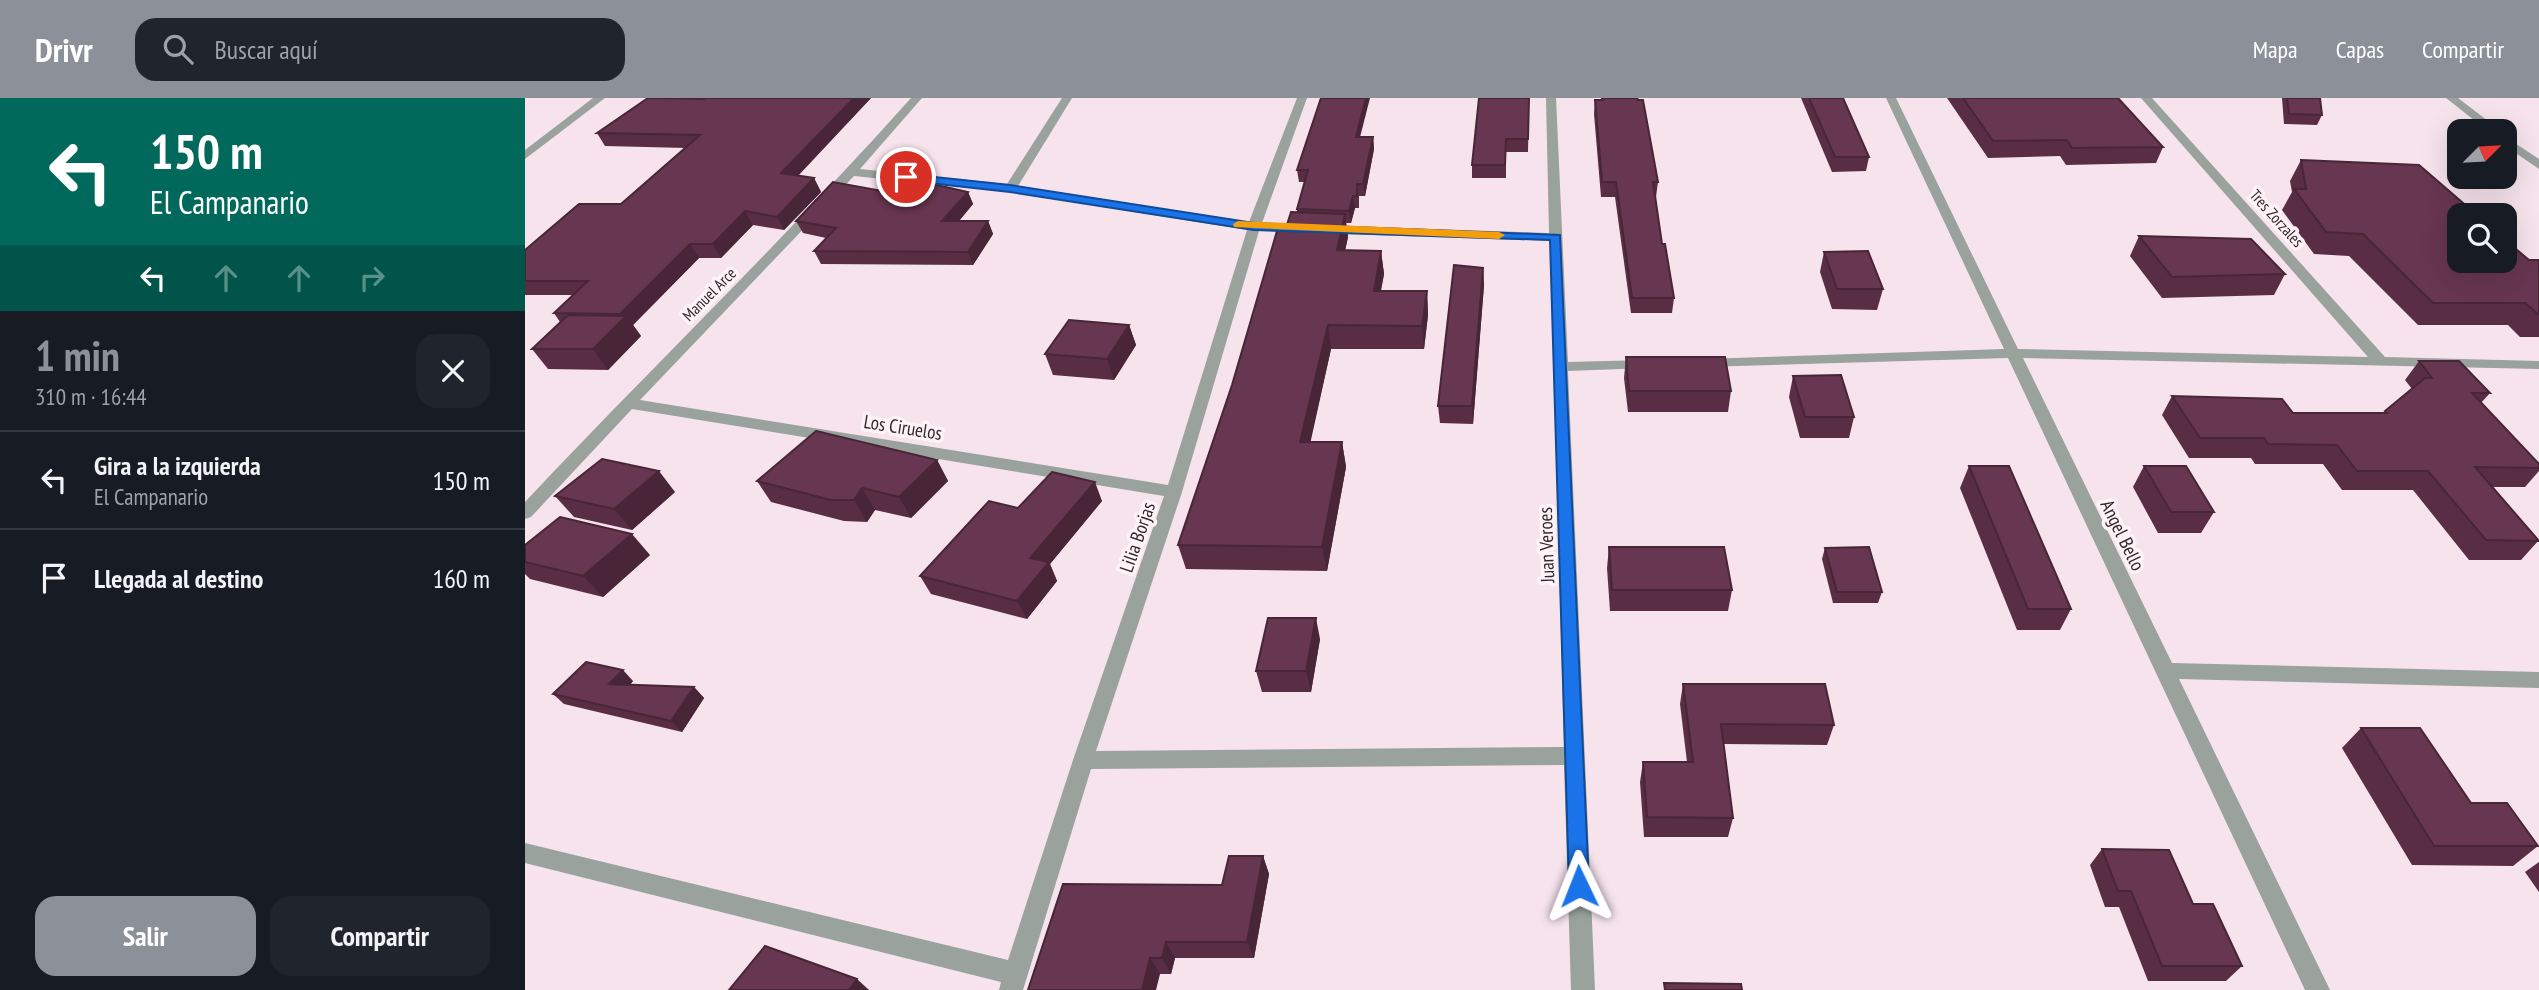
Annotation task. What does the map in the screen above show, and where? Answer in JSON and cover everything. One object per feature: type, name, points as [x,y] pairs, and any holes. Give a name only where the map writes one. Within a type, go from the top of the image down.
[{"type":"street","points":[[525,156],[600,98]]},
{"type":"street","name":"Manuel Arce","points":[[526,511],[626,403],[853,172],[917,98]]},
{"type":"street","points":[[1010,188],[1067,98]]},
{"type":"street","name":"Lilia Borjas","points":[[1013,982],[1083,760],[1174,492],[1254,227],[1302,98]]},
{"type":"street","name":"Juan Veroes","points":[[1551,98],[1583,990]]},
{"type":"street","name":"Angel Bello","points":[[1891,98],[2318,990]]},
{"type":"street","name":"Tres Zorzales","points":[[2146,98],[2381,362]]},
{"type":"street","points":[[2451,98],[2479,119]]},
{"type":"street","points":[[2517,149],[2539,165]]},
{"type":"street","points":[[853,172],[1010,188],[1254,227],[1556,237]]},
{"type":"street","points":[[1684,363],[2013,353],[2539,365]]},
{"type":"street","points":[[1561,367],[1657,364]]},
{"type":"street","name":"Los Ciruelos","points":[[626,403],[1174,492]]},
{"type":"street","points":[[2165,671],[2539,680]]},
{"type":"street","points":[[1083,760],[1574,756]]},
{"type":"street","points":[[525,853],[1013,982]]},
{"type":"building","points":[[648,98],[854,98],[781,173],[814,178],[777,217],[745,211],[713,244],[690,244],[620,314],[554,313],[588,281],[525,281],[525,250],[579,204],[621,204],[700,135],[597,133]]},
{"type":"building","points":[[1321,98],[1366,98],[1356,137],[1373,137],[1363,184],[1357,184],[1357,196],[1353,196],[1349,211],[1297,209],[1308,170],[1297,170]]},
{"type":"building","points":[[1479,98],[1529,98],[1528,139],[1506,139],[1505,165],[1472,165]]},
{"type":"building","points":[[1809,98],[1843,98],[1869,157],[1835,157]]},
{"type":"building","points":[[1963,98],[2118,98],[2163,147],[2072,148],[2067,140],[1993,141]]},
{"type":"building","points":[[2287,98],[2320,98],[2322,115],[2289,114]]},
{"type":"building","points":[[1595,100],[1643,100],[1658,182],[1653,182],[1662,244],[1665,244],[1674,298],[1632,298],[1616,182],[1602,182]]},
{"type":"building","points":[[2301,160],[2419,165],[2463,203],[2447,203],[2447,273],[2517,273],[2517,250],[2529,260],[2539,260],[2539,314],[2525,303],[2433,303],[2363,234],[2326,232],[2294,189],[2306,189]]},
{"type":"building","points":[[915,180],[968,192],[942,221],[988,221],[968,252],[814,251],[836,228],[796,221],[833,182],[904,195]]},
{"type":"building","points":[[1291,212],[1345,214],[1337,250],[1381,251],[1374,291],[1427,291],[1422,326],[1328,325],[1300,442],[1342,442],[1322,547],[1178,545],[1232,385],[1277,231],[1285,231]]},
{"type":"building","points":[[2139,236],[2251,239],[2285,274],[2172,277]]},
{"type":"building","points":[[1868,251],[1883,289],[1837,289],[1824,252]]},
{"type":"building","points":[[1454,265],[1483,268],[1472,406],[1438,406]]},
{"type":"building","points":[[568,315],[626,316],[593,349],[532,349]]},
{"type":"building","points":[[1069,320],[1129,325],[1107,359],[1045,354]]},
{"type":"building","points":[[1626,357],[1725,357],[1731,391],[1629,391]]},
{"type":"building","points":[[2419,361],[2459,361],[2490,393],[2472,393],[2539,464],[2539,468],[2475,467],[2539,541],[2486,540],[2428,471],[2357,471],[2337,445],[2268,444],[2264,438],[2200,438],[2172,396],[2282,399],[2293,413],[2387,413],[2385,411],[2425,378],[2432,378]]},
{"type":"building","points":[[1841,375],[1854,417],[1805,417],[1793,376]]},
{"type":"building","points":[[816,431],[937,460],[899,497],[862,488],[854,500],[831,500],[757,481]]},
{"type":"building","points":[[602,459],[659,471],[614,509],[555,496]]},
{"type":"building","points":[[1969,466],[2009,466],[2071,609],[2028,609]]},
{"type":"building","points":[[2144,466],[2186,466],[2214,512],[2171,512]]},
{"type":"building","points":[[1052,472],[1095,482],[1030,558],[1049,562],[1017,601],[920,576],[989,501],[1018,508]]},
{"type":"building","points":[[560,517],[632,534],[583,576],[525,562],[525,545]]},
{"type":"building","points":[[1609,547],[1724,547],[1732,590],[1612,590]]},
{"type":"building","points":[[1869,547],[1882,592],[1837,592],[1825,548]]},
{"type":"building","points":[[1268,618],[1316,618],[1306,671],[1256,671]]},
{"type":"building","points":[[586,662],[623,670],[609,684],[694,687],[671,721],[553,694]]},
{"type":"building","points":[[1683,684],[1825,684],[1834,725],[1721,724],[1733,818],[1647,817],[1643,762],[1693,762]]},
{"type":"building","points":[[2361,728],[2420,728],[2471,803],[2507,803],[2538,846],[2434,846]]},
{"type":"building","points":[[2102,849],[2169,850],[2193,904],[2213,904],[2242,966],[2162,966],[2131,891],[2118,891]]},
{"type":"building","points":[[1229,856],[1263,856],[1247,942],[1166,942],[1162,958],[1150,958],[1142,990],[1028,990],[1063,884],[1222,885]]},
{"type":"building","points":[[765,946],[857,979],[849,990],[729,990]]},
{"type":"building","points":[[1664,983],[1741,984],[1742,990],[1665,990]]},
{"type":"slow traffic","points":[[1238,224],[1254,227],[1499,235]]},
{"type":"route","points":[[906,177],[1010,188],[1254,227],[1556,237],[1579,886]]}]
